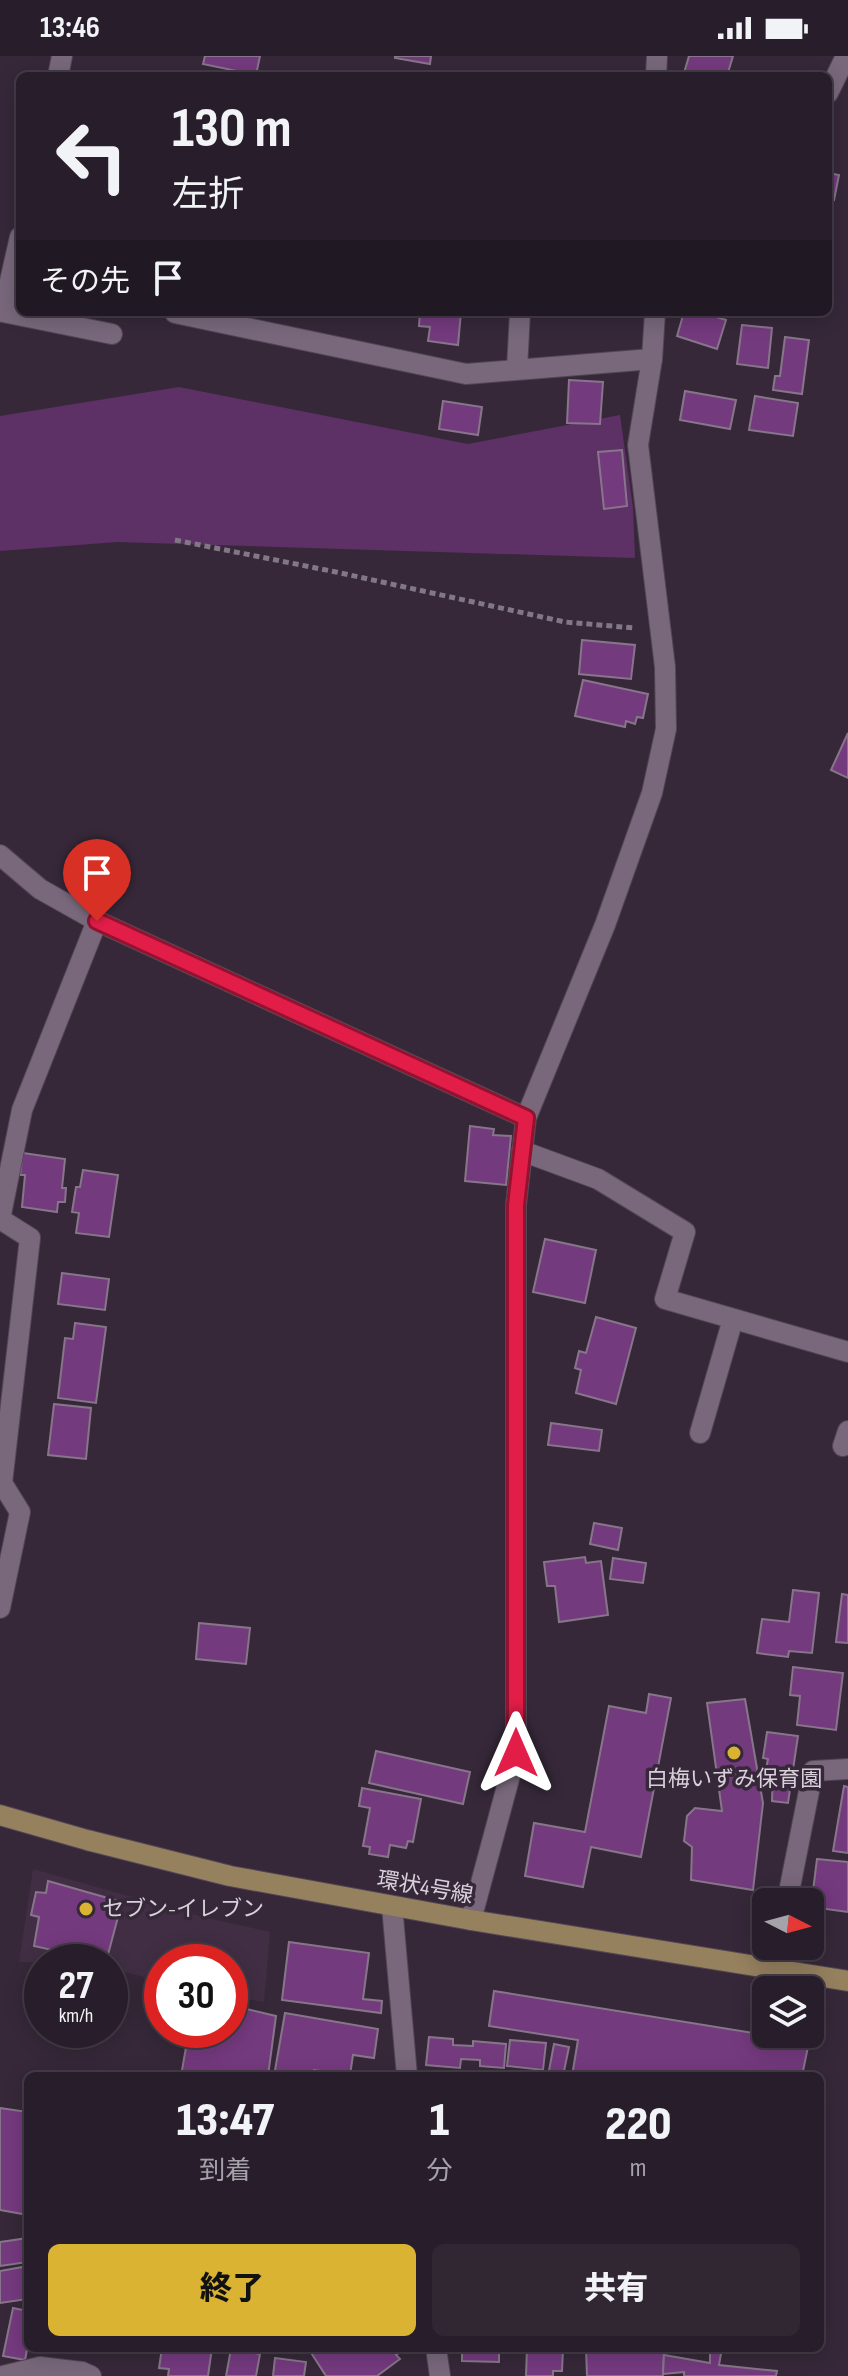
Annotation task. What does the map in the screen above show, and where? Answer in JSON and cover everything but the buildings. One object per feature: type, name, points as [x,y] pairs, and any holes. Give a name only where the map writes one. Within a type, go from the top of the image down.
[{"type":"main road","name":"環状4号線","points":[[0,1815],[230,1876],[471,1920],[848,1981]]},
{"type":"street","points":[[832,85],[846,56]]},
{"type":"street","points":[[16,255],[3,312],[16,315]]},
{"type":"street","points":[[23,316],[112,334]]},
{"type":"street","points":[[189,316],[466,374],[652,359]]},
{"type":"street","points":[[517,369],[520,316]]},
{"type":"street","points":[[471,1920],[516,1753],[516,1205],[526,1118],[605,925],[652,793],[666,729],[665,667],[638,445],[652,359],[655,316]]},
{"type":"street","points":[[0,855],[40,889],[97,921],[526,1118]]},
{"type":"street","points":[[0,1608],[20,1512],[2,1483],[30,1238],[0,1219],[22,1110],[97,921]]},
{"type":"street","points":[[522,1151],[598,1179],[685,1232],[665,1299],[848,1352]]},
{"type":"street","points":[[700,1433],[733,1319]]},
{"type":"street","points":[[790,1888],[813,1771],[848,1769]]},
{"type":"street","points":[[392,1906],[407,2072]]},
{"type":"street","points":[[773,1968],[775,1960]]},
{"type":"street","points":[[437,2352],[440,2376]]},
{"type":"street","points":[[3,2376],[40,2367],[91,2376]]},
{"type":"path","points":[[175,540],[565,622],[660,631]]},
{"type":"shaded area","points":[[179,387],[468,444],[620,415],[633,508],[635,558],[117,542],[0,551],[0,416]]},
{"type":"shaded area","points":[[33,1869],[203,1917],[270,1932],[264,2002],[248,1999],[248,1944],[144,1944],[144,1977],[128,1973],[128,1944],[24,1944],[24,1962],[19,1962]]},
{"type":"place","name":"白梅いずみ保育園","points":[[734,1753]]},
{"type":"place","name":"セブン-イレブン","points":[[86,1909]]},
{"type":"route","points":[[97,921],[526,1118],[516,1205],[516,1753]]}]
